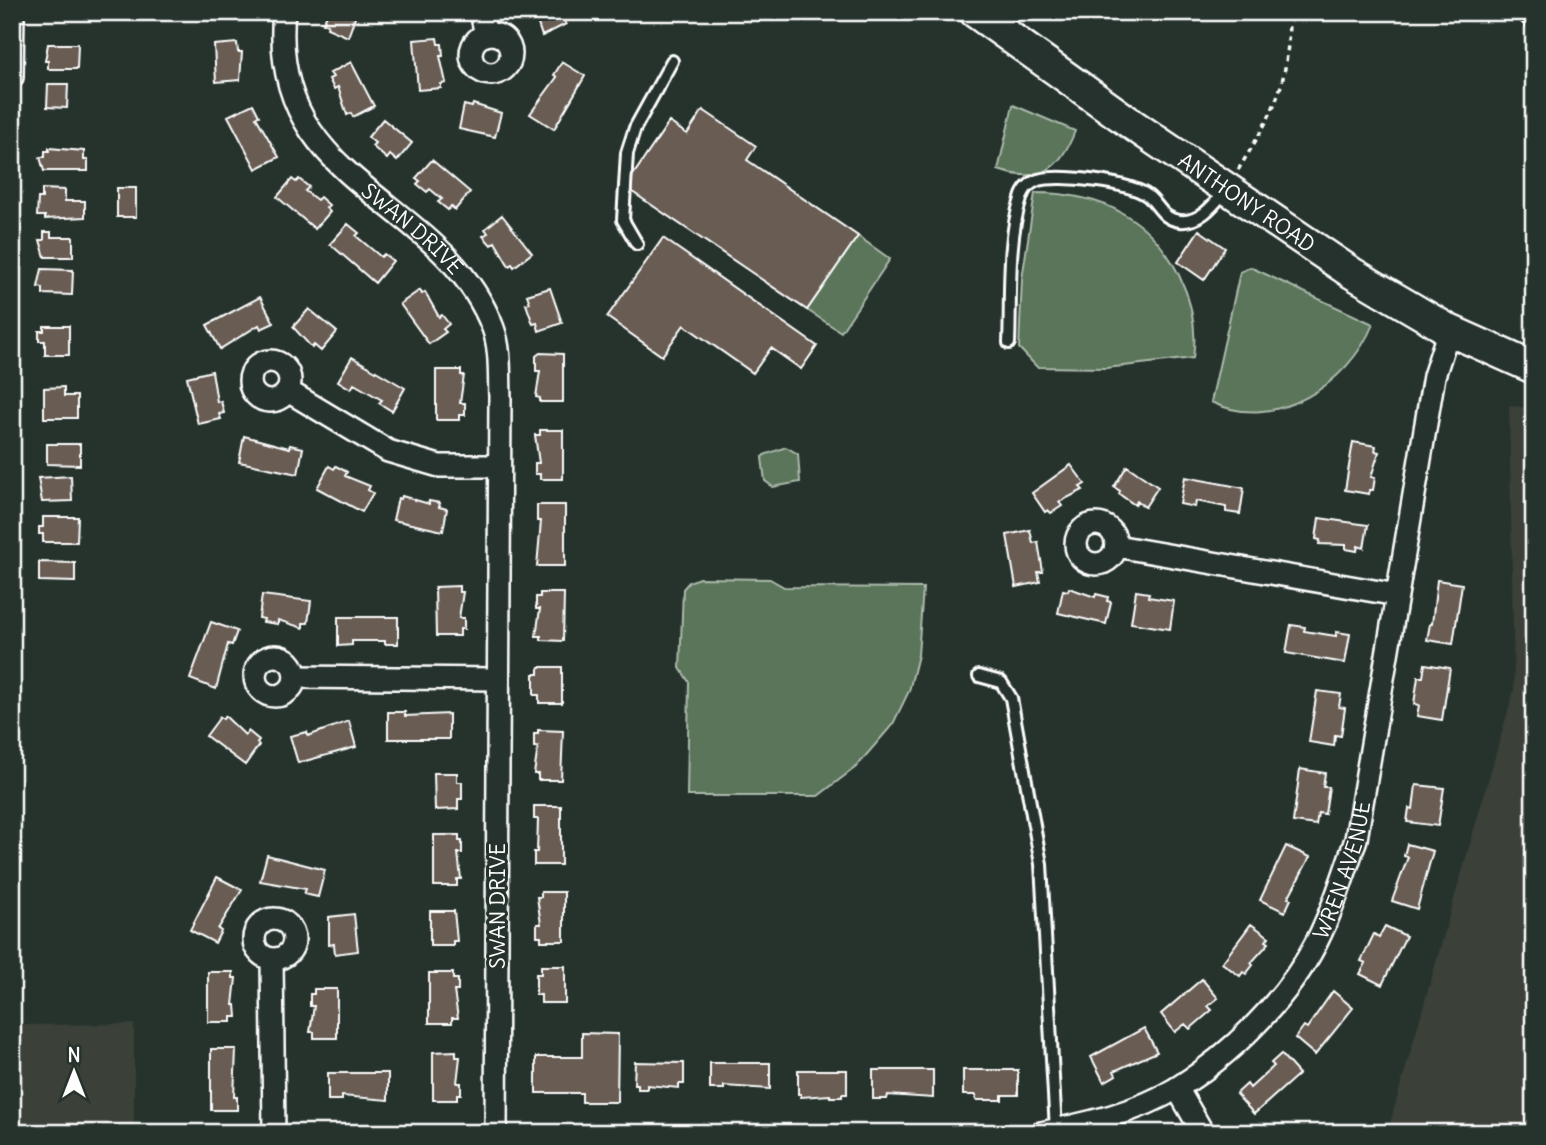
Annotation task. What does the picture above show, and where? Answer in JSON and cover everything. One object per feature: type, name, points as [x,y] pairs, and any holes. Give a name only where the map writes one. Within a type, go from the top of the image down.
[{"type":"street","points":[[12,77],[13,12]]},
{"type":"street","name":"SWAN DRIVE","points":[[284,12],[282,61],[302,121],[323,150],[458,268],[482,302],[495,331],[499,358],[496,1133]]},
{"type":"street","points":[[481,12],[486,35]]},
{"type":"street","name":"ANTHONY ROAD","points":[[984,15],[1227,189],[1352,273],[1449,330],[1534,368]]},
{"type":"street","name":"WREN AVENUE","points":[[1049,1131],[1098,1121],[1177,1088],[1245,1035],[1279,997],[1315,945],[1334,904],[1356,839],[1434,376],[1449,330]]},
{"type":"street","points":[[288,391],[388,451],[439,466],[497,466]]},
{"type":"street","points":[[1116,547],[1397,595]]},
{"type":"street","points":[[295,677],[498,679]]},
{"type":"street","points":[[272,959],[274,1133]]},
{"type":"street","points":[[1177,1088],[1203,1133]]},
{"type":"lane","points":[[637,244],[623,220],[627,153],[635,128],[672,61]]},
{"type":"lane","points":[[1009,343],[1014,237],[1021,198],[1027,186],[1040,180],[1117,182],[1147,196],[1164,216],[1182,221],[1206,213],[1227,189]]},
{"type":"lane","points":[[979,676],[1001,682],[1011,698],[1041,864],[1049,1131]]},
{"type":"path","points":[[1227,189],[1279,97],[1288,59],[1289,12]]},
{"type":"shaded area","points":[[1509,405],[1534,409],[1534,1133],[1387,1133],[1514,690]]},
{"type":"shaded area","points":[[134,1024],[134,1133],[12,1133],[12,1025]]},
{"type":"green space","points":[[1013,105],[1075,131],[1063,156],[1047,170],[1026,175],[998,170]]},
{"type":"green space","points":[[1035,193],[1070,195],[1103,204],[1124,214],[1156,241],[1169,258],[1187,296],[1194,337],[1193,358],[1106,368],[1037,367],[1019,348],[1022,279]]},
{"type":"green space","points":[[858,236],[890,259],[841,332],[807,310]]},
{"type":"green space","points":[[1250,267],[1373,324],[1362,346],[1347,366],[1328,383],[1307,397],[1284,407],[1260,411],[1235,410],[1211,402],[1240,272]]},
{"type":"green space","points":[[786,447],[798,454],[800,482],[773,487],[765,481],[762,458]]},
{"type":"green space","points":[[699,578],[770,579],[784,587],[923,588],[918,655],[909,691],[893,724],[856,767],[818,796],[687,796],[689,682],[680,668],[683,589],[689,582]]},
{"type":"building","points":[[219,12],[249,12],[243,14],[241,19]]},
{"type":"building","points":[[328,12],[357,12],[348,37],[327,28],[328,24],[323,23]]},
{"type":"building","points":[[534,12],[561,12],[566,24],[542,36]]},
{"type":"building","points":[[437,38],[438,44],[442,44],[443,56],[440,56],[446,83],[441,84],[441,88],[418,90],[414,40]]},
{"type":"building","points":[[237,43],[238,52],[242,52],[240,80],[216,82],[214,45]]},
{"type":"building","points":[[48,44],[78,44],[77,69],[48,69],[48,61],[45,61]]},
{"type":"building","points":[[351,62],[374,106],[353,117],[351,113],[347,115],[338,87],[334,89],[329,79],[333,77],[330,73]]},
{"type":"building","points":[[562,62],[585,76],[554,129],[530,114],[557,77],[554,75]]},
{"type":"building","points":[[48,84],[68,84],[67,108],[47,107]]},
{"type":"building","points":[[253,104],[259,116],[256,117],[279,157],[256,169],[228,116]]},
{"type":"building","points":[[473,104],[501,113],[495,137],[459,129],[464,105],[472,107]]},
{"type":"building","points":[[703,110],[756,146],[747,160],[858,236],[807,310],[625,187],[669,122],[687,134]]},
{"type":"building","points":[[383,119],[412,143],[397,161],[390,155],[387,159],[372,146],[375,143],[368,137]]},
{"type":"building","points":[[49,148],[84,151],[84,160],[88,160],[88,171],[44,171],[40,157],[45,157],[45,151],[49,151]]},
{"type":"building","points":[[432,160],[470,192],[455,210],[451,206],[448,210],[438,202],[442,199],[430,189],[427,192],[417,184],[420,181],[416,178]]},
{"type":"building","points":[[292,179],[296,182],[299,179],[309,187],[305,191],[317,200],[320,197],[329,205],[326,208],[330,212],[315,229],[277,197]]},
{"type":"building","points":[[117,188],[136,188],[136,217],[117,217]]},
{"type":"building","points":[[42,189],[65,190],[65,201],[85,201],[85,217],[45,219],[45,216],[37,216],[38,198],[42,198]]},
{"type":"building","points":[[502,215],[532,253],[514,267],[512,264],[509,266],[495,242],[491,245],[483,236],[488,233],[485,229]]},
{"type":"building","points":[[348,224],[359,233],[356,236],[381,257],[384,254],[393,261],[375,283],[330,244]]},
{"type":"building","points":[[1199,230],[1225,248],[1204,280],[1178,262]]},
{"type":"building","points":[[44,232],[51,232],[51,237],[73,237],[73,257],[45,257],[40,240],[44,240]]},
{"type":"building","points":[[663,238],[817,346],[801,369],[771,348],[753,373],[684,325],[662,356],[607,317]]},
{"type":"building","points":[[42,269],[73,270],[72,295],[43,294],[43,288],[38,287]]},
{"type":"building","points":[[550,288],[562,323],[539,331],[537,323],[533,324],[526,304],[530,303],[527,295]]},
{"type":"building","points":[[420,290],[422,294],[425,292],[439,317],[442,315],[449,324],[443,329],[446,332],[429,344],[400,304]]},
{"type":"building","points":[[260,297],[274,323],[261,329],[259,325],[220,349],[207,325]]},
{"type":"building","points":[[309,309],[337,332],[321,351],[314,345],[312,348],[293,327]]},
{"type":"building","points":[[44,326],[69,326],[69,355],[45,355],[45,341],[39,341],[39,331],[44,331]]},
{"type":"building","points":[[540,353],[563,354],[563,402],[540,402],[540,398],[536,397],[540,371],[536,371],[536,356]]},
{"type":"building","points":[[352,357],[405,388],[392,411],[379,403],[382,400],[354,384],[351,389],[338,381]]},
{"type":"building","points":[[436,370],[461,370],[461,375],[464,375],[460,403],[465,403],[465,415],[459,415],[459,420],[436,420]]},
{"type":"building","points":[[212,371],[217,402],[221,401],[224,413],[219,414],[221,419],[198,424],[187,377]]},
{"type":"building","points":[[64,387],[64,396],[77,396],[77,418],[44,418],[44,388]]},
{"type":"building","points":[[540,430],[563,430],[563,479],[540,479],[540,474],[535,474],[535,463],[539,463],[535,435],[540,435]]},
{"type":"building","points":[[244,436],[289,448],[290,445],[303,448],[298,474],[239,462]]},
{"type":"building","points":[[1353,442],[1376,446],[1375,451],[1379,452],[1371,477],[1375,478],[1373,490],[1370,490],[1369,494],[1345,490]]},
{"type":"building","points":[[47,444],[80,444],[80,465],[47,464]]},
{"type":"building","points":[[1071,465],[1085,484],[1080,487],[1083,490],[1059,502],[1062,506],[1051,513],[1048,510],[1045,512],[1032,493]]},
{"type":"building","points":[[329,466],[334,469],[336,466],[347,472],[345,476],[370,486],[368,490],[373,493],[362,512],[317,488]]},
{"type":"building","points":[[1127,466],[1158,487],[1145,507],[1137,501],[1135,505],[1114,487]]},
{"type":"building","points":[[71,476],[72,501],[42,502],[38,478]]},
{"type":"building","points":[[1185,477],[1244,488],[1240,514],[1226,512],[1226,507],[1196,501],[1195,507],[1180,504]]},
{"type":"building","points":[[402,496],[429,504],[429,501],[440,503],[439,507],[447,509],[443,531],[393,520],[398,498],[401,499]]},
{"type":"building","points":[[537,505],[565,505],[565,566],[537,566],[541,521],[537,521]]},
{"type":"building","points":[[43,517],[78,517],[77,542],[43,542],[39,527],[43,527]]},
{"type":"building","points":[[1319,518],[1368,525],[1364,548],[1358,546],[1357,551],[1346,549],[1346,545],[1319,544],[1320,540],[1316,539]]},
{"type":"building","points":[[1030,530],[1033,543],[1038,542],[1043,572],[1038,572],[1040,582],[1016,587],[1007,535]]},
{"type":"building","points":[[39,562],[75,563],[75,582],[39,581]]},
{"type":"building","points":[[1437,580],[1462,584],[1453,644],[1427,640],[1432,624]]},
{"type":"building","points":[[459,586],[459,592],[463,592],[459,618],[464,618],[464,629],[460,629],[460,636],[436,636],[435,587]]},
{"type":"building","points":[[1069,588],[1095,597],[1096,594],[1108,597],[1107,601],[1111,602],[1106,624],[1058,613],[1063,590],[1068,591]]},
{"type":"building","points":[[1136,591],[1149,593],[1148,597],[1174,601],[1170,629],[1131,623]]},
{"type":"building","points":[[540,593],[564,593],[563,641],[541,640],[541,636],[536,636],[540,609],[536,609],[536,597],[540,597]]},
{"type":"building","points":[[262,595],[311,601],[308,623],[303,623],[303,628],[278,620],[278,624],[263,622],[264,619],[259,618]]},
{"type":"building","points":[[338,617],[398,617],[398,644],[385,644],[385,641],[352,641],[352,645],[338,646]]},
{"type":"building","points":[[211,622],[237,631],[232,645],[228,644],[216,689],[190,679]]},
{"type":"building","points":[[1291,625],[1305,627],[1304,631],[1336,636],[1336,632],[1350,634],[1345,663],[1286,653]]},
{"type":"building","points":[[1425,664],[1450,668],[1442,720],[1417,716],[1419,705],[1414,704],[1418,677],[1423,677]]},
{"type":"building","points":[[539,667],[562,667],[562,703],[539,703],[539,695],[534,695],[534,674],[539,674]]},
{"type":"building","points":[[1317,691],[1341,694],[1339,707],[1345,708],[1341,736],[1335,735],[1334,746],[1309,742]]},
{"type":"building","points":[[388,712],[405,712],[405,716],[449,714],[449,739],[388,739]]},
{"type":"building","points":[[225,716],[245,735],[248,731],[259,740],[259,745],[245,765],[206,736],[220,717],[223,719]]},
{"type":"building","points":[[349,721],[356,747],[298,763],[290,736],[307,732],[308,736]]},
{"type":"building","points":[[538,730],[563,731],[561,780],[538,780],[538,774],[534,774],[538,747],[534,747],[534,734],[538,734]]},
{"type":"building","points":[[1300,769],[1325,773],[1323,787],[1329,787],[1325,814],[1318,813],[1316,825],[1293,822]]},
{"type":"building","points":[[434,773],[457,773],[457,782],[462,782],[462,799],[458,799],[458,809],[435,810]]},
{"type":"building","points":[[1416,785],[1444,788],[1438,826],[1407,822],[1409,808],[1413,809]]},
{"type":"building","points":[[534,806],[561,806],[561,865],[534,865],[538,819],[534,819]]},
{"type":"building","points":[[434,835],[459,835],[459,841],[462,841],[462,853],[458,853],[461,879],[457,879],[457,886],[434,886]]},
{"type":"building","points":[[1407,844],[1433,851],[1417,909],[1392,901],[1408,857],[1404,856]]},
{"type":"building","points":[[1286,846],[1310,857],[1288,898],[1291,899],[1285,912],[1260,900]]},
{"type":"building","points":[[267,855],[325,870],[318,897],[304,894],[306,889],[260,881]]},
{"type":"building","points":[[217,877],[242,890],[218,929],[221,931],[215,943],[190,930]]},
{"type":"building","points":[[541,892],[564,892],[564,941],[541,941],[541,936],[537,936],[537,924],[541,924],[537,897],[541,897]]},
{"type":"building","points":[[430,911],[454,911],[457,941],[453,941],[453,946],[430,946]]},
{"type":"building","points":[[354,914],[358,951],[335,954],[334,944],[329,945],[329,917]]},
{"type":"building","points":[[1251,924],[1269,937],[1266,941],[1269,943],[1251,963],[1253,965],[1246,974],[1243,972],[1240,976],[1222,963]]},
{"type":"building","points":[[1385,926],[1406,936],[1382,985],[1360,974],[1366,963],[1361,961],[1374,934],[1379,937]]},
{"type":"building","points":[[541,966],[565,966],[565,1003],[541,1003],[541,995],[536,995],[536,974],[541,974]]},
{"type":"building","points":[[208,972],[233,972],[233,978],[236,978],[233,1005],[236,1005],[237,1017],[232,1017],[232,1022],[208,1022]]},
{"type":"building","points":[[429,973],[453,973],[453,979],[458,979],[458,991],[454,991],[458,1018],[452,1018],[452,1023],[429,1023]]},
{"type":"building","points":[[1202,979],[1218,998],[1208,1006],[1212,1010],[1190,1029],[1185,1024],[1175,1032],[1161,1014]]},
{"type":"building","points":[[314,989],[337,989],[337,1038],[314,1038],[314,1032],[310,1032],[314,1006],[310,1006],[310,994],[314,994]]},
{"type":"building","points":[[1333,991],[1353,1008],[1315,1055],[1295,1038],[1304,1026],[1307,1028]]},
{"type":"building","points":[[1144,1028],[1157,1052],[1114,1071],[1116,1075],[1104,1082],[1091,1057]]},
{"type":"building","points":[[582,1033],[618,1034],[617,1102],[582,1102],[582,1093],[536,1093],[536,1057],[582,1057]]},
{"type":"building","points":[[211,1049],[236,1049],[234,1097],[237,1097],[237,1110],[211,1110]]},
{"type":"building","points":[[456,1051],[456,1057],[460,1057],[457,1083],[461,1083],[461,1094],[457,1094],[457,1100],[433,1100],[433,1052]]},
{"type":"building","points":[[1281,1054],[1299,1074],[1254,1114],[1236,1094],[1247,1084],[1250,1088],[1274,1066],[1271,1063]]},
{"type":"building","points":[[635,1062],[684,1063],[684,1084],[679,1084],[679,1088],[647,1085],[647,1089],[638,1089],[638,1084],[634,1084]]},
{"type":"building","points":[[710,1063],[770,1063],[770,1089],[724,1086],[724,1089],[710,1089]]},
{"type":"building","points":[[798,1070],[847,1070],[847,1094],[842,1094],[842,1097],[801,1097],[801,1094],[798,1094]]},
{"type":"building","points":[[873,1070],[933,1070],[933,1098],[888,1095],[887,1099],[873,1099]]},
{"type":"building","points":[[963,1070],[1018,1070],[1018,1095],[1002,1095],[1002,1100],[976,1100],[976,1095],[963,1095]]},
{"type":"building","points":[[328,1073],[388,1073],[388,1100],[342,1096],[342,1100],[328,1100]]}]
